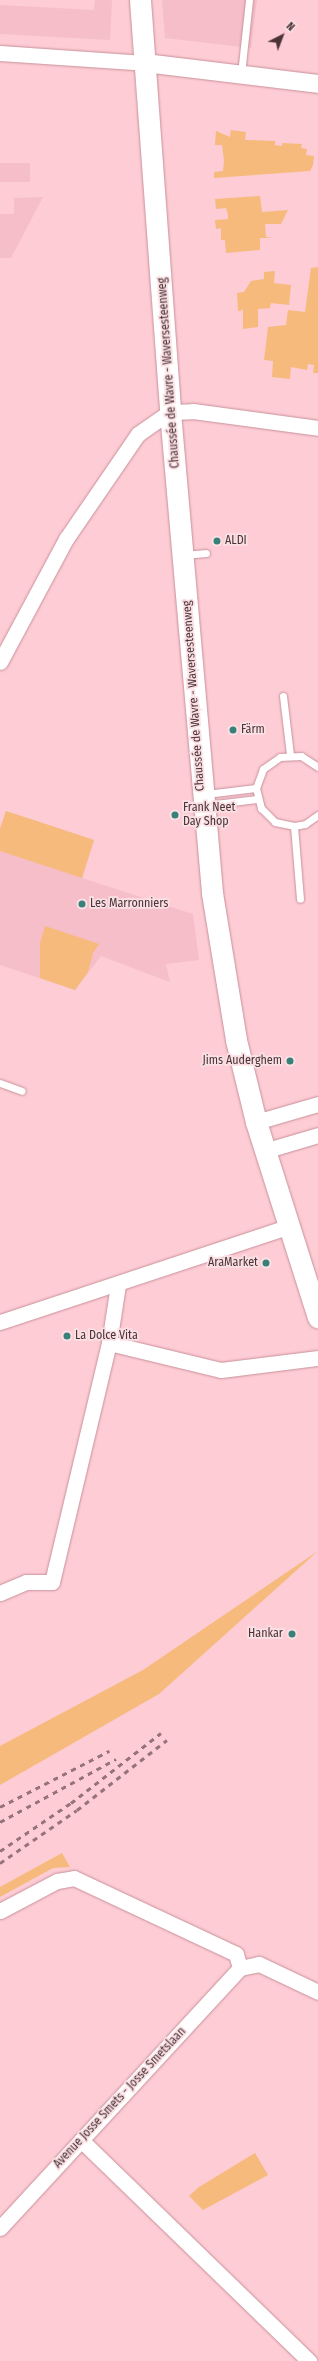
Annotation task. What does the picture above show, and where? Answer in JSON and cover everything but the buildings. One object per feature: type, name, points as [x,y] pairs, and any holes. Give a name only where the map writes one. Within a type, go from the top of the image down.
[{"type":"main road","name":"Chaussée de Wavre - Waversesteenweg","points":[[140,0],[170,412],[202,800],[225,983],[256,1122],[264,1151],[287,1227],[316,1304]]},
{"type":"street","points":[[0,53],[145,63],[318,84]]},
{"type":"street","points":[[0,662],[66,539],[138,434],[170,412],[194,411],[318,428]]},
{"type":"street","points":[[256,1122],[318,1104]]},
{"type":"street","points":[[264,1151],[318,1135]]},
{"type":"street","points":[[0,1322],[118,1285],[287,1227]]},
{"type":"street","points":[[0,1593],[26,1582],[52,1582],[109,1343],[118,1285]]},
{"type":"street","points":[[109,1343],[221,1370],[318,1358]]},
{"type":"street","points":[[0,1911],[57,1881],[74,1878],[236,1954],[240,1968],[259,1964],[318,1992]]},
{"type":"street","name":"Avenue Josse Smets - Josse Smetslaan","points":[[0,2228],[240,1968]]},
{"type":"street","points":[[81,2140],[308,2361]]},
{"type":"lane","points":[[241,74],[249,0]]},
{"type":"lane","points":[[183,556],[206,554]]},
{"type":"lane","points":[[283,696],[290,755]]},
{"type":"lane","points":[[318,767],[302,756],[290,755],[280,757],[267,765],[256,788],[257,799],[267,816],[284,826],[305,824],[318,814]]},
{"type":"lane","points":[[202,800],[256,788]]},
{"type":"lane","points":[[202,800],[257,799]]},
{"type":"lane","points":[[294,826],[300,899]]},
{"type":"lane","points":[[0,1083],[22,1091]]},
{"type":"shaded area","points":[[95,0],[112,0],[110,40],[0,34],[0,5],[94,10]]},
{"type":"shaded area","points":[[162,0],[257,0],[251,48],[165,38]]},
{"type":"shaded area","points":[[231,130],[246,132],[245,140],[275,141],[275,145],[282,146],[282,143],[302,144],[301,148],[307,149],[306,155],[314,156],[313,165],[310,171],[214,178],[214,172],[223,171],[224,161],[222,145],[215,145],[216,131],[230,137]]},
{"type":"shaded area","points":[[0,163],[30,163],[30,182],[0,182]]},
{"type":"shaded area","points":[[260,196],[262,212],[288,210],[281,224],[265,224],[266,237],[273,238],[260,238],[260,250],[226,253],[225,240],[221,240],[221,228],[216,229],[215,220],[228,219],[228,215],[226,208],[216,209],[215,199]]},
{"type":"shaded area","points":[[43,197],[11,258],[0,258],[0,214],[14,214],[14,198]]},
{"type":"shaded area","points":[[318,267],[318,373],[313,373],[314,365],[308,364],[307,370],[291,367],[290,379],[272,377],[273,361],[264,360],[268,327],[286,325],[288,310],[305,312],[311,268]]},
{"type":"shaded area","points":[[275,271],[274,283],[291,285],[289,305],[271,303],[270,308],[258,309],[258,327],[243,329],[243,310],[238,311],[237,293],[244,292],[251,281],[264,279],[264,272]]},
{"type":"shaded area","name":"Les Marronniers","points":[[6,811],[94,840],[82,878],[193,914],[199,960],[166,964],[170,982],[101,956],[75,990],[0,965],[0,829]]},
{"type":"shaded area","points":[[6,811],[94,840],[82,878],[0,851],[0,829]]},
{"type":"shaded area","points":[[45,926],[99,944],[93,953],[88,972],[75,990],[40,978],[40,943]]},
{"type":"shaded area","points":[[318,1551],[159,1694],[0,1785],[0,1746],[143,1670]]},
{"type":"shaded area","points":[[62,1853],[70,1867],[53,1868],[0,1897],[0,1887]]},
{"type":"shaded area","points":[[255,2153],[268,2175],[203,2210],[189,2196],[199,2187]]},
{"type":"railway","points":[[0,1851],[71,1803],[161,1733]]},
{"type":"railway","points":[[0,1863],[77,1810],[167,1740]]},
{"type":"railway","points":[[0,1807],[109,1751]]},
{"type":"railway","points":[[0,1822],[116,1759]]},
{"type":"place","name":"ALDI","points":[[217,541]]},
{"type":"place","name":"Färm","points":[[233,730]]},
{"type":"place","name":"Frank Neet Day Shop","points":[[175,815]]},
{"type":"place","name":"Les Marronniers","points":[[82,904]]},
{"type":"place","name":"Jims Auderghem","points":[[290,1061]]},
{"type":"place","name":"AraMarket","points":[[266,1263]]},
{"type":"place","name":"La Dolce Vita","points":[[67,1336]]},
{"type":"place","name":"Hankar","points":[[292,1634]]}]
